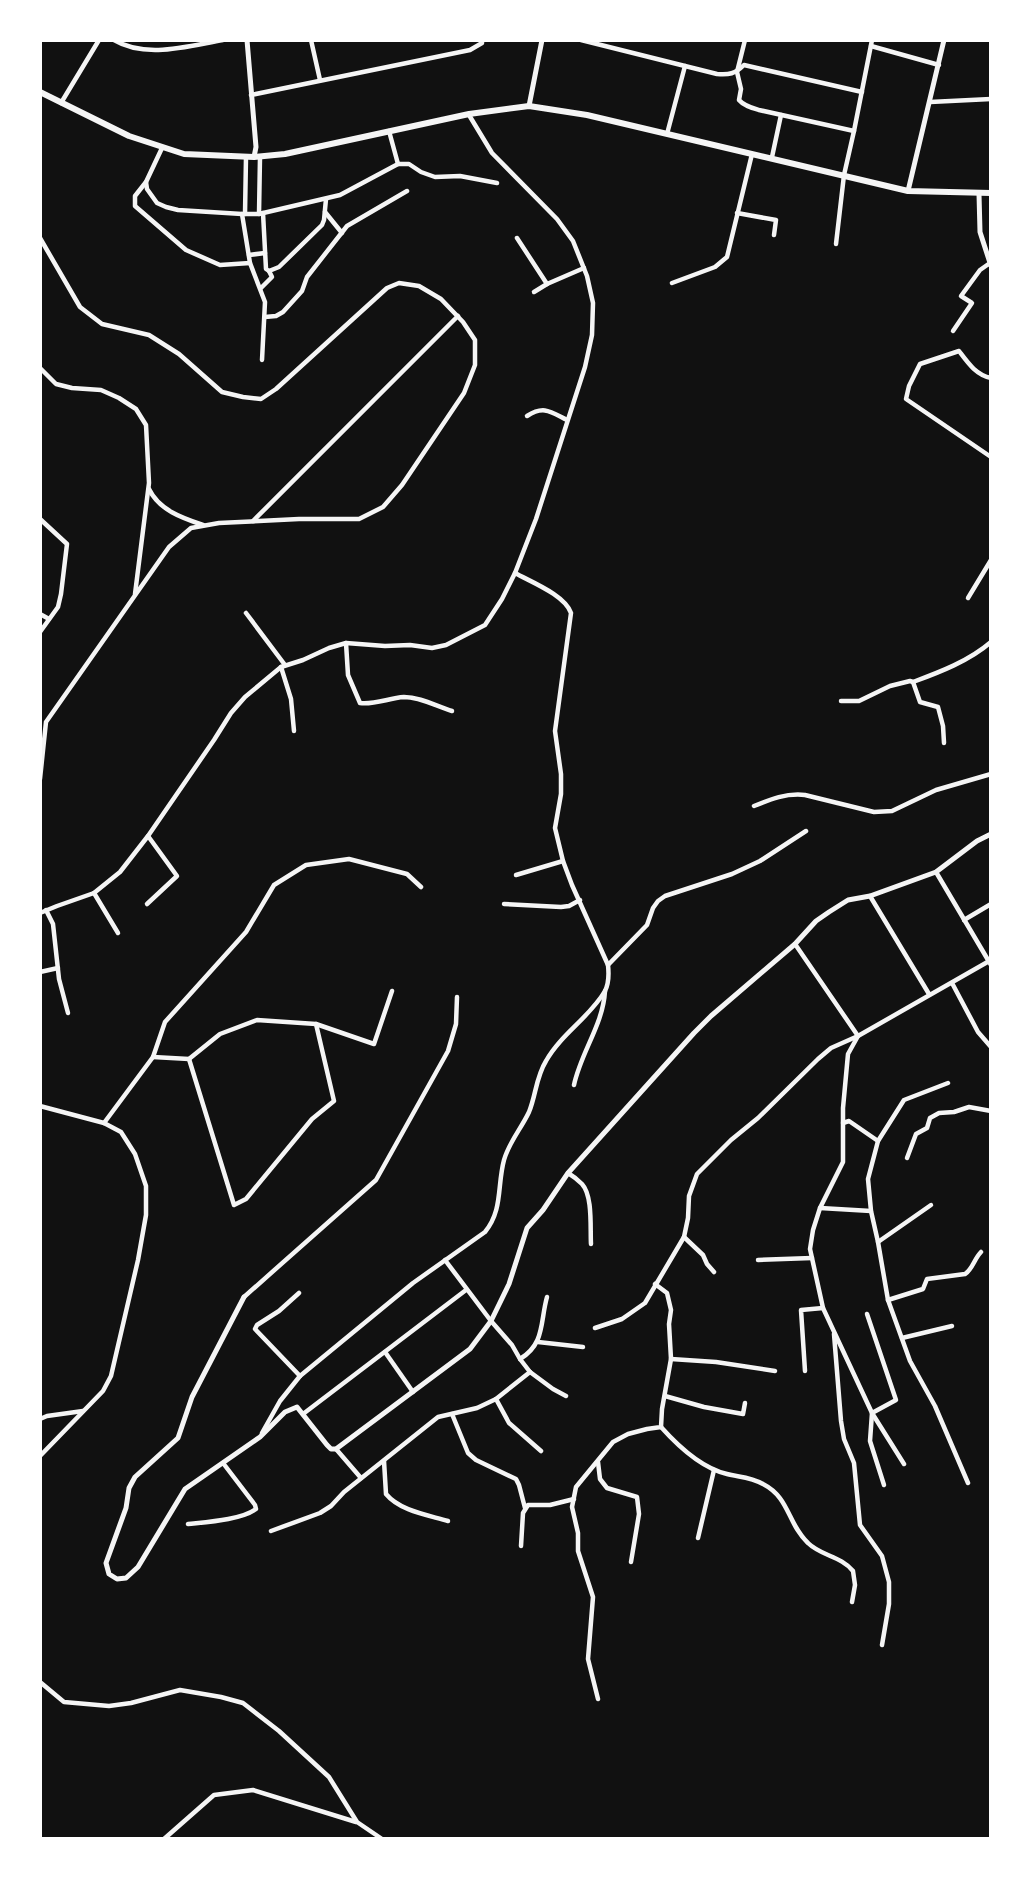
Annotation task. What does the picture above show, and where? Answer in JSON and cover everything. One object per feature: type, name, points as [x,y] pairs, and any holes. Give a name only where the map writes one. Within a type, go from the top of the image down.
[{"type":"main road","points":[[40,92],[130,136],[184,154],[253,157],[285,154],[468,114],[529,106],[587,114],[908,191],[991,193]]},
{"type":"street","points":[[61,103],[99,40]]},
{"type":"street","points":[[114,40],[127,48],[162,50],[223,40]]},
{"type":"street","points":[[247,40],[256,147],[244,214],[250,263],[265,302],[262,360]]},
{"type":"street","points":[[311,40],[320,80]]},
{"type":"street","points":[[251,95],[470,50],[482,43],[482,40]]},
{"type":"street","points":[[529,106],[542,40]]},
{"type":"street","points":[[581,40],[717,74],[730,75],[744,65],[862,92]]},
{"type":"street","points":[[745,40],[737,72],[741,103],[750,108],[855,131]]},
{"type":"street","points":[[908,191],[944,40]]},
{"type":"street","points":[[836,244],[844,175],[871,43],[939,65]]},
{"type":"street","points":[[667,134],[685,66]]},
{"type":"street","points":[[930,102],[991,99]]},
{"type":"street","points":[[40,913],[94,893],[120,872],[148,836],[231,712],[283,666],[346,643],[432,648],[446,645],[485,625],[502,600],[536,519],[585,367],[592,335],[593,303],[584,268],[573,242],[557,219],[492,153],[468,114]]},
{"type":"street","points":[[772,157],[781,115]]},
{"type":"street","points":[[389,131],[398,164]]},
{"type":"street","points":[[162,148],[146,182],[135,196],[135,206],[186,250],[220,265],[250,263]]},
{"type":"street","points":[[672,283],[715,267],[727,257],[752,153]]},
{"type":"street","points":[[253,157],[265,269],[272,277],[261,288]]},
{"type":"street","points":[[146,182],[157,203],[166,207],[244,214],[326,200],[398,164],[409,164],[435,177],[460,176],[497,183]]},
{"type":"street","points":[[265,317],[283,312],[302,291],[307,277],[347,226],[407,191]]},
{"type":"street","points":[[953,331],[972,303],[961,296],[980,270],[990,264],[980,232],[979,194]]},
{"type":"street","points":[[269,271],[279,267],[318,229],[324,220],[326,200]]},
{"type":"street","points":[[325,211],[342,233]]},
{"type":"street","points":[[737,213],[776,220],[774,235]]},
{"type":"street","points":[[40,238],[80,307],[102,324],[149,335],[179,354],[222,392],[243,397],[261,398],[276,389],[387,288],[399,283],[419,286],[441,299],[458,316],[475,340],[475,365],[464,393],[402,485],[383,507],[359,519],[253,522],[191,528],[169,547],[43,721],[40,779]]},
{"type":"street","points":[[517,238],[547,284]]},
{"type":"street","points":[[249,255],[265,253]]},
{"type":"street","points":[[534,292],[584,268]]},
{"type":"street","points":[[253,522],[458,316]]},
{"type":"street","points":[[991,378],[982,376],[958,351],[920,364],[905,399],[991,457]]},
{"type":"street","points":[[40,368],[56,384],[101,390],[136,409],[146,425],[149,491],[172,514],[204,526]]},
{"type":"street","points":[[527,416],[535,410],[545,409],[568,420]]},
{"type":"street","points":[[135,595],[149,482]]},
{"type":"street","points":[[40,519],[67,544],[58,607],[40,632]]},
{"type":"street","points":[[968,598],[991,560]]},
{"type":"street","points":[[515,573],[555,595],[569,606],[571,613],[555,731],[561,774],[561,794],[555,828],[563,860],[608,965],[609,979],[600,1019],[581,1059],[573,1085]]},
{"type":"street","points":[[246,612],[283,666],[291,699],[293,731]]},
{"type":"street","points":[[40,614],[49,620]]},
{"type":"street","points":[[841,701],[859,701],[890,687],[932,675],[982,650],[991,642]]},
{"type":"street","points":[[346,643],[348,674],[360,703],[403,697],[416,698],[452,711]]},
{"type":"street","points":[[913,682],[920,702],[937,707],[943,726],[944,743]]},
{"type":"street","points":[[754,806],[774,798],[796,794],[874,812],[892,811],[936,789],[991,774]]},
{"type":"street","points":[[608,965],[647,925],[653,908],[665,896],[760,862],[806,831]]},
{"type":"street","points":[[457,997],[456,1024],[448,1051],[376,1180],[244,1297],[192,1397],[178,1438],[135,1477],[129,1488],[126,1508],[106,1563],[109,1574],[117,1579],[126,1578],[138,1567],[185,1489],[260,1437],[272,1423],[293,1408],[297,1407],[303,1413],[331,1450],[337,1449],[470,1349],[491,1321],[509,1284],[527,1228],[544,1210],[568,1173],[694,1033],[828,912],[848,900],[870,896],[936,872],[977,841],[991,834]]},
{"type":"street","points":[[147,904],[177,876],[148,836]]},
{"type":"street","points":[[104,1123],[153,1057],[165,1022],[246,932],[274,885],[306,865],[349,859],[407,874],[421,887]]},
{"type":"street","points":[[516,875],[563,860]]},
{"type":"street","points":[[595,1328],[622,1319],[645,1303],[684,1237],[689,1196],[697,1174],[818,1059],[831,1048],[858,1036],[990,962],[936,872]]},
{"type":"street","points":[[94,893],[118,933]]},
{"type":"street","points":[[870,896],[929,995]]},
{"type":"street","points":[[504,904],[561,907],[580,900]]},
{"type":"street","points":[[964,920],[991,904]]},
{"type":"street","points":[[46,910],[53,925],[58,968],[68,1013]]},
{"type":"street","points":[[795,944],[858,1036]]},
{"type":"street","points":[[40,972],[58,968]]},
{"type":"street","points":[[952,983],[978,1032],[991,1046]]},
{"type":"street","points":[[260,1437],[280,1401],[300,1376],[413,1283],[485,1232],[492,1224],[499,1205],[503,1162],[528,1114],[538,1077],[557,1045],[594,1006],[605,990]]},
{"type":"street","points":[[153,1057],[189,1059],[220,1034],[257,1020],[316,1024],[374,1044],[392,991]]},
{"type":"street","points":[[189,1059],[234,1205],[246,1199],[312,1119],[334,1101],[316,1024]]},
{"type":"street","points":[[858,1036],[848,1054],[843,1162],[820,1208],[810,1249],[823,1308],[872,1413],[904,1464]]},
{"type":"street","points":[[948,1083],[904,1100],[878,1141],[868,1179],[871,1211],[888,1300],[910,1361],[934,1406],[968,1483]]},
{"type":"street","points":[[40,1106],[104,1123],[121,1132],[135,1154],[146,1186],[146,1215],[138,1260],[111,1376],[103,1391],[40,1456]]},
{"type":"street","points":[[907,1157],[916,1134],[927,1128],[930,1118],[939,1113],[969,1107],[991,1111]]},
{"type":"street","points":[[843,1123],[849,1121],[878,1141]]},
{"type":"street","points":[[568,1173],[583,1185],[586,1191],[591,1244]]},
{"type":"street","points":[[878,1242],[931,1205]]},
{"type":"street","points":[[820,1208],[871,1211]]},
{"type":"street","points":[[684,1237],[703,1255],[714,1272]]},
{"type":"street","points":[[888,1300],[923,1289],[927,1279],[965,1274],[970,1271],[981,1252]]},
{"type":"street","points":[[758,1260],[813,1258]]},
{"type":"street","points":[[444,1260],[530,1371],[566,1396]]},
{"type":"street","points":[[655,1284],[667,1293],[671,1310],[671,1359],[661,1427]]},
{"type":"street","points":[[303,1413],[466,1290]]},
{"type":"street","points":[[299,1293],[255,1329],[300,1376]]},
{"type":"street","points":[[520,1359],[529,1354],[538,1342],[547,1297]]},
{"type":"street","points":[[805,1371],[801,1310],[823,1308]]},
{"type":"street","points":[[867,1314],[896,1400],[872,1413]]},
{"type":"street","points":[[902,1338],[952,1326]]},
{"type":"street","points":[[834,1330],[841,1421],[844,1439],[854,1462],[860,1525],[881,1556],[889,1582],[890,1604],[882,1645]]},
{"type":"street","points":[[538,1342],[583,1348]]},
{"type":"street","points":[[385,1352],[413,1392]]},
{"type":"street","points":[[671,1359],[716,1362],[775,1371]]},
{"type":"street","points":[[271,1531],[320,1513],[438,1417],[477,1408],[496,1399],[530,1371]]},
{"type":"street","points":[[665,1396],[704,1407],[743,1413],[745,1403]]},
{"type":"street","points":[[496,1399],[509,1423],[541,1451]]},
{"type":"street","points":[[40,1419],[84,1411]]},
{"type":"street","points":[[872,1413],[870,1441],[884,1485]]},
{"type":"street","points":[[452,1414],[468,1453],[476,1461],[516,1479],[526,1508]]},
{"type":"street","points":[[598,1699],[588,1659],[593,1597],[578,1551],[578,1533],[572,1507],[576,1487],[613,1442],[628,1434],[661,1427]]},
{"type":"street","points":[[661,1427],[690,1454],[714,1470],[748,1477],[776,1493],[786,1504],[797,1531],[807,1542],[818,1551],[840,1559],[853,1571],[855,1585],[852,1602]]},
{"type":"street","points":[[337,1449],[361,1478]]},
{"type":"street","points":[[384,1460],[388,1497],[395,1503],[448,1521]]},
{"type":"street","points":[[598,1461],[600,1479],[607,1488],[637,1497],[639,1514],[631,1562]]},
{"type":"street","points":[[188,1524],[250,1514],[256,1509],[256,1505],[222,1462]]},
{"type":"street","points":[[698,1538],[714,1470]]},
{"type":"street","points":[[521,1546],[523,1513],[528,1505],[550,1505],[574,1499]]},
{"type":"street","points":[[40,1682],[64,1702],[109,1706],[180,1690],[243,1703],[279,1731],[329,1777],[357,1822]]},
{"type":"street","points":[[164,1839],[214,1795],[253,1790],[357,1822],[382,1839]]}]
